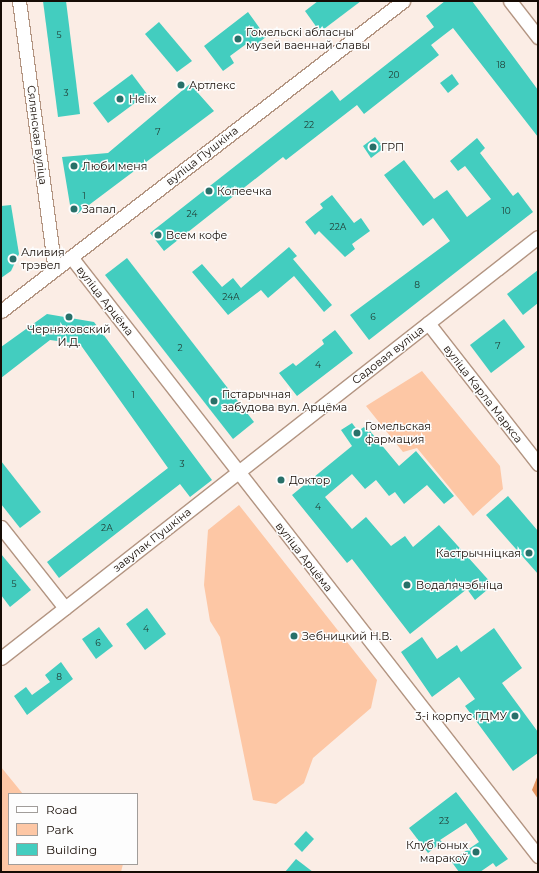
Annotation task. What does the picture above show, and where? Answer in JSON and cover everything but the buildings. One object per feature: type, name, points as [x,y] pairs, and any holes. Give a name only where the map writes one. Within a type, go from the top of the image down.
[{"type":"street","name":"Сялянская вуліца","points":[[19,1],[55,270]]},
{"type":"street","name":"вуліца Пушкіна","points":[[1,311],[402,1]]},
{"type":"street","points":[[510,1],[538,37]]},
{"type":"street","name":"Садовая вуліца","points":[[238,472],[538,237]]},
{"type":"street","name":"вуліца Арцёма","points":[[71,257],[538,856]]},
{"type":"street","name":"вуліца Карла Маркса","points":[[428,323],[538,464]]},
{"type":"street","name":"завулак Пушкіна","points":[[1,658],[238,472]]},
{"type":"street","points":[[1,527],[65,608]]},
{"type":"green space","points":[[422,371],[500,466],[503,489],[473,516],[417,448],[403,452],[366,406]]},
{"type":"green space","points":[[239,505],[377,680],[371,708],[313,758],[304,783],[276,804],[253,800],[220,637],[210,621],[204,585],[208,530]]},
{"type":"green space","points":[[1,767],[22,793],[8,793],[8,865],[123,865],[121,872],[1,872]]},
{"type":"shaded area","points":[[538,775],[538,799],[532,790]]},
{"type":"place","name":"Гомельскі абласны музей ваеннай славы","points":[[238,39]]},
{"type":"place","name":"Артлекс","points":[[181,85]]},
{"type":"place","name":"Helix","points":[[120,99]]},
{"type":"place","name":"ГРП","points":[[373,147]]},
{"type":"place","name":"Люби меня","points":[[74,166]]},
{"type":"place","name":"Копеечка","points":[[209,191]]},
{"type":"place","name":"Запал","points":[[74,209]]},
{"type":"place","name":"Всем кофе","points":[[158,235]]},
{"type":"place","name":"Аливия трэвел","points":[[13,259]]},
{"type":"place","name":"Черняховский И.Д.","points":[[69,317]]},
{"type":"place","name":"Гістарычная забудова вул. Арцёма","points":[[214,401]]},
{"type":"place","name":"Гомельская фармация","points":[[357,433]]},
{"type":"place","name":"Доктор","points":[[281,480]]},
{"type":"place","name":"Кастрычніцкая","points":[[529,553]]},
{"type":"place","name":"Водалячэбніца","points":[[407,585]]},
{"type":"place","name":"Зебницкий Н.В.","points":[[294,636]]},
{"type":"place","name":"3-і корпус ГДМУ","points":[[515,716]]},
{"type":"place","name":"Клуб юных маракоў","points":[[476,852]]}]
